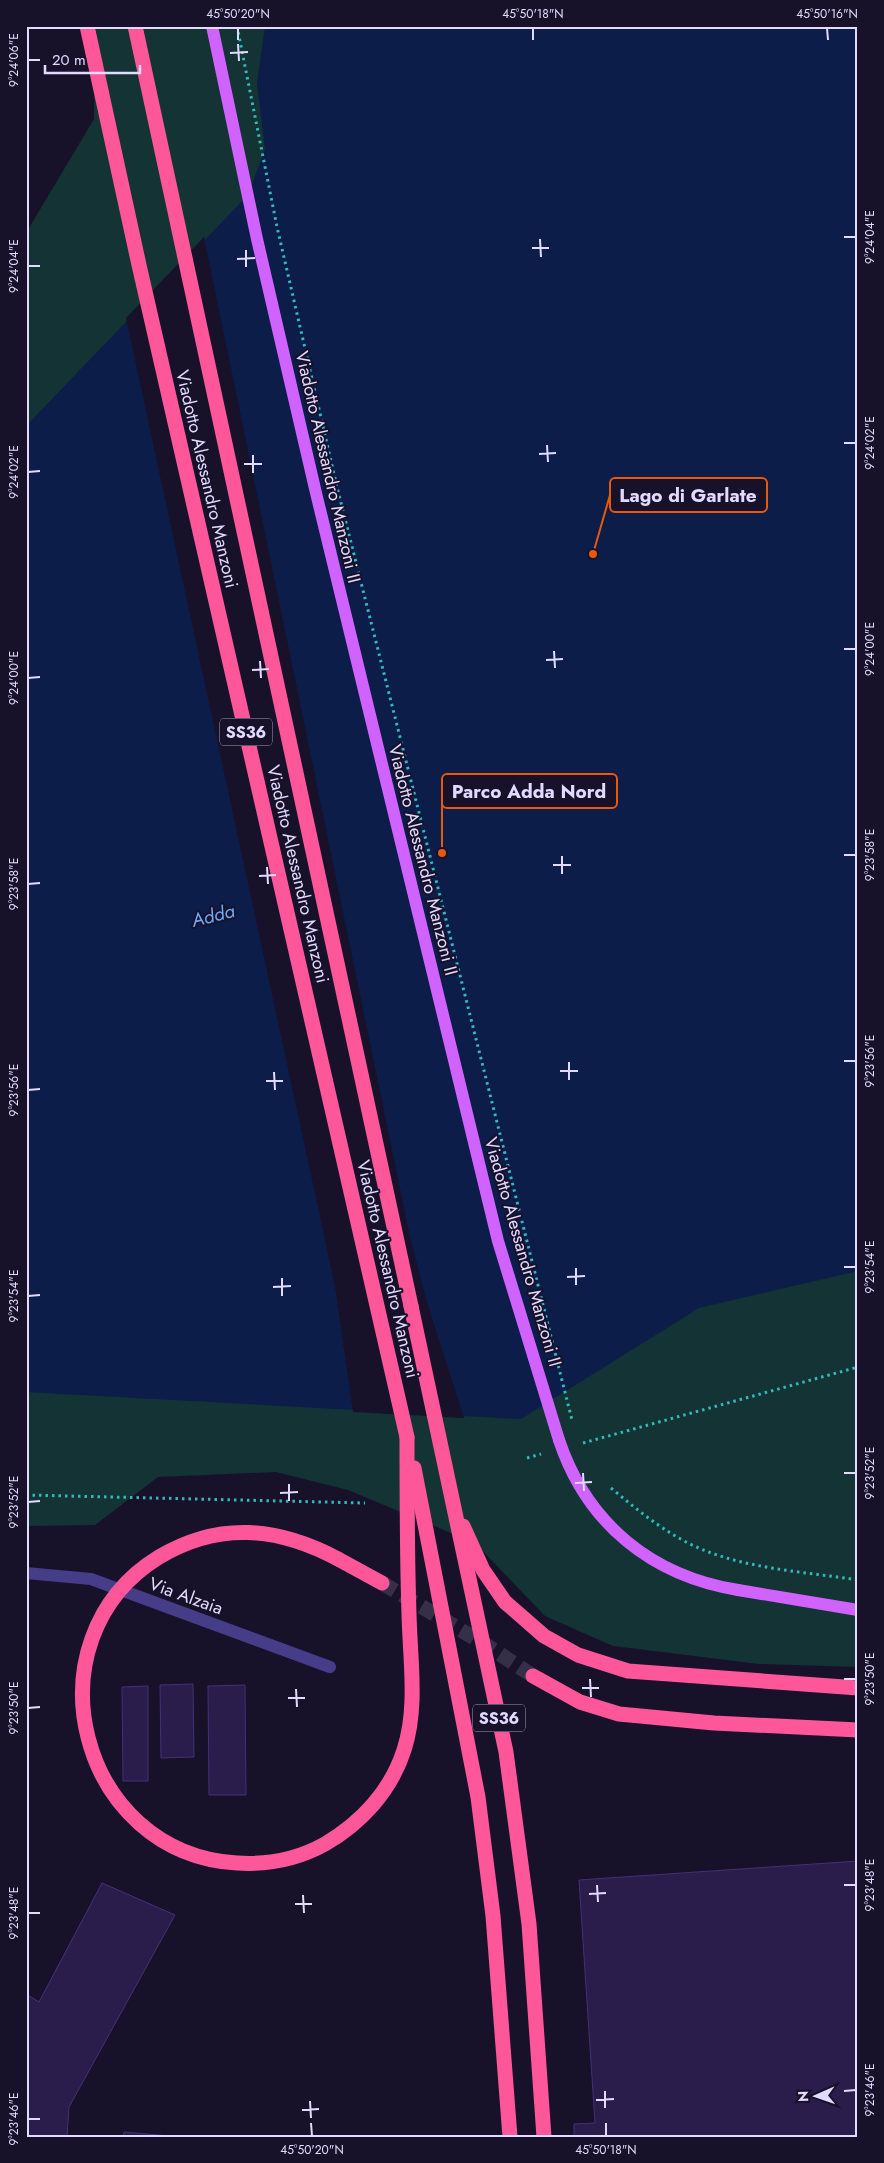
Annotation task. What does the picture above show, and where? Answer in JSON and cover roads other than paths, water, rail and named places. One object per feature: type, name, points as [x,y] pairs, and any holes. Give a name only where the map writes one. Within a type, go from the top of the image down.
[{"type":"highway","name":"Viadotto Alessandro Manzoni","points":[[87,26],[139,265],[408,1438]]},
{"type":"highway","name":"SS36","points":[[135,26],[148,88]]},
{"type":"highway","points":[[144,26],[148,88]]},
{"type":"highway","name":"Viadotto Alessandro Manzoni","points":[[148,88],[411,1306]]},
{"type":"highway","points":[[411,1306],[461,1523],[476,1559],[489,1581],[514,1611],[555,1643],[603,1665],[628,1671],[642,1670],[858,1688]]},
{"type":"highway","name":"SS36","points":[[411,1306],[506,1752],[529,1924],[544,2137]]},
{"type":"highway","points":[[382,1583],[307,1543],[277,1535],[246,1532],[215,1535],[186,1544],[158,1558],[133,1578],[113,1601],[98,1628],[87,1657],[82,1688],[83,1719],[91,1750],[103,1778],[127,1812],[151,1832],[177,1848],[207,1858],[243,1863],[279,1860],[318,1847],[336,1837],[361,1818],[381,1795],[401,1758],[411,1718],[407,1535],[408,1438]]},
{"type":"highway","name":"SS36","points":[[408,1438],[478,1797],[493,1916],[510,2137]]},
{"type":"highway","points":[[533,1676],[580,1702],[619,1714],[714,1723],[858,1730]]},
{"type":"main road","name":"Viadotto Alessandro Manzoni II","points":[[212,26],[257,240],[316,493],[498,1241],[563,1452],[587,1499],[612,1528],[632,1546],[659,1564],[688,1578],[738,1590],[858,1610]]},
{"type":"street","name":"Via Alzaia","points":[[26,1574],[91,1579],[330,1667]]},
{"type":"water","name":"Adda","points":[[265,26],[858,26],[858,1271],[699,1308],[521,1419],[26,1392],[26,426],[248,195],[265,149],[257,83]]},
{"type":"tunnel","points":[[382,1583],[486,1645],[533,1676]]},
{"type":"place","name":"Lago di Garlate","points":[[593,554]]},
{"type":"place","name":"Parco Adda Nord","points":[[442,853]]}]
